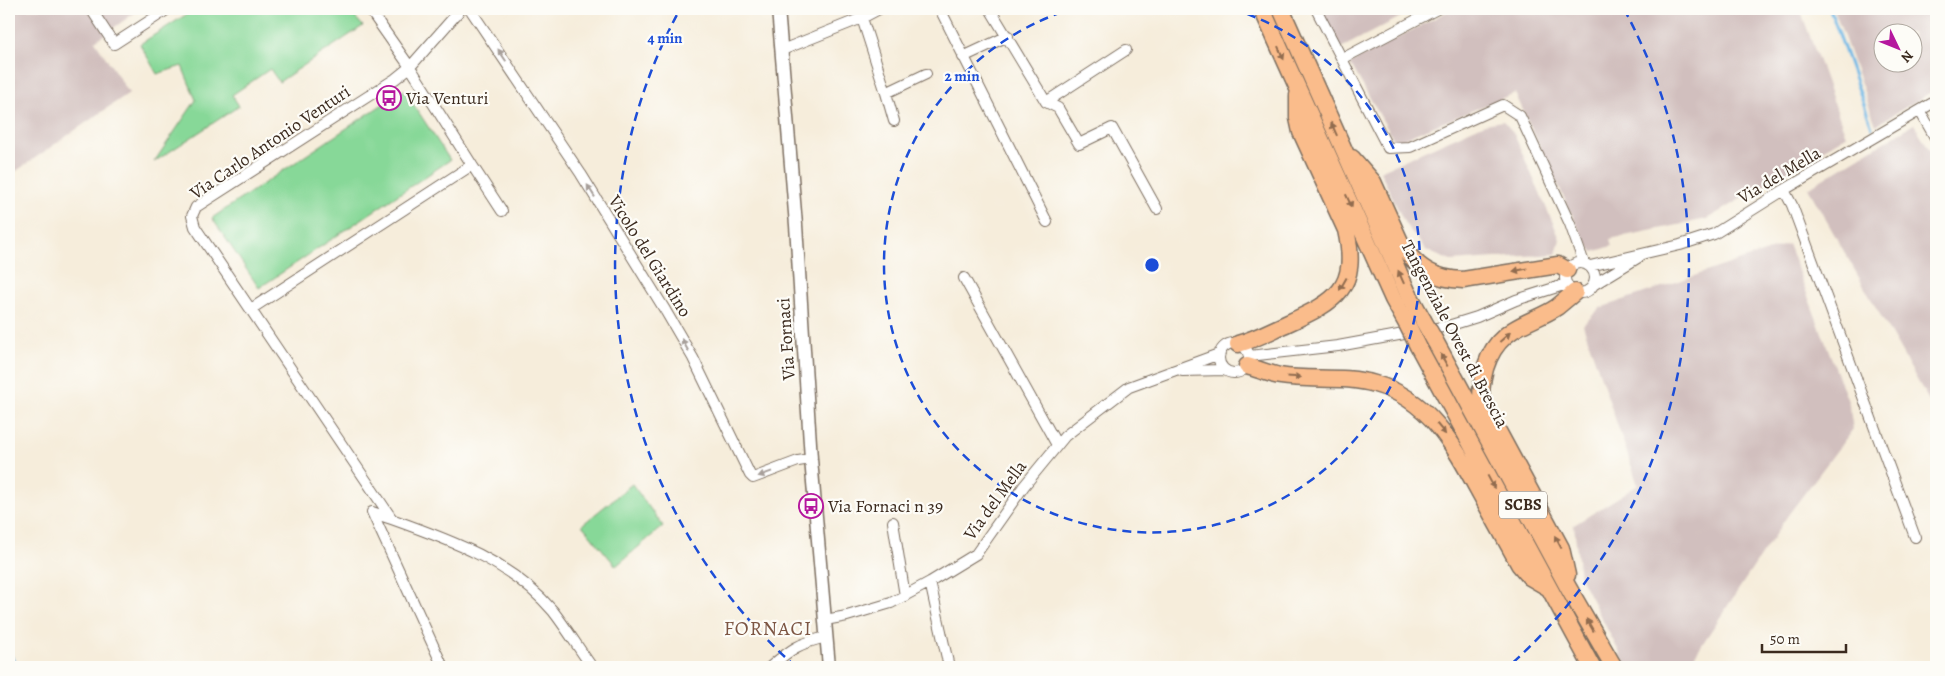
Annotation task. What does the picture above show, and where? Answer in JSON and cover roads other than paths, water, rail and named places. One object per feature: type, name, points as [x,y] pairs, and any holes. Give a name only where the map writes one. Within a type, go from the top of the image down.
[{"type":"main road","name":"Tangenziale Ovest di Brescia","points":[[1262,9],[1393,299],[1592,667]]},
{"type":"main road","name":"Tangenziale Ovest di Brescia","points":[[1281,9],[1407,291],[1569,589],[1614,667]]},
{"type":"main road","points":[[1298,90],[1298,118],[1301,132],[1346,230],[1349,246],[1348,274],[1338,294],[1319,309],[1252,340],[1245,355],[1279,376],[1374,383],[1397,392],[1419,407],[1453,443],[1519,564],[1530,577],[1549,588]]},
{"type":"main road","points":[[1344,150],[1373,182],[1402,246],[1408,255],[1426,271],[1448,279],[1463,280],[1558,265],[1576,273],[1556,307],[1512,331],[1501,340],[1491,352],[1484,365],[1481,382],[1481,400],[1561,548],[1566,564],[1569,589]]},
{"type":"street","points":[[91,9],[114,44],[168,9]]},
{"type":"street","name":"Via Carlo Antonio Venturi","points":[[392,519],[195,227],[192,216],[196,207],[395,79],[410,67],[461,9]]},
{"type":"street","name":"Vicolo del Giardino","points":[[470,9],[581,174],[665,310],[692,358],[750,475],[753,478],[798,461],[811,459]]},
{"type":"street","name":"Via Fornaci","points":[[778,9],[796,225],[811,459],[829,667]]},
{"type":"street","points":[[782,50],[880,9]]},
{"type":"street","points":[[940,9],[1047,222]]},
{"type":"street","points":[[990,9],[1046,102],[1058,108],[1079,144],[1112,128],[1157,209]]},
{"type":"street","points":[[1316,9],[1388,148],[1410,147],[1504,105],[1520,116],[1570,224],[1576,273],[1595,275],[1593,285]]},
{"type":"street","points":[[1342,59],[1437,9]]},
{"type":"street","points":[[370,10],[410,67],[502,211]]},
{"type":"street","points":[[862,18],[894,121]]},
{"type":"street","points":[[963,57],[1008,36]]},
{"type":"street","points":[[1046,102],[1126,50]]},
{"type":"street","points":[[886,92],[926,74]]},
{"type":"street","name":"Via del Mella","points":[[825,620],[878,608],[905,596],[976,554],[1024,486],[1065,436],[1129,387],[1219,354],[1229,344],[1245,355],[1347,344],[1448,326],[1477,317],[1576,273],[1714,234],[1784,190],[1936,101]]},
{"type":"street","points":[[1920,111],[1936,139]]},
{"type":"street","points":[[251,310],[472,165]]},
{"type":"street","points":[[1784,190],[1792,205],[1915,537]]},
{"type":"street","name":"Via del Mella","points":[[1576,273],[1585,292],[1593,285],[1648,252]]},
{"type":"street","points":[[964,278],[1057,445]]},
{"type":"street","points":[[1219,354],[1220,363],[1224,370]]},
{"type":"street","name":"Via del Mella","points":[[1174,371],[1224,370],[1239,372],[1245,355]]},
{"type":"street","points":[[443,667],[372,512],[444,537],[493,560],[523,582],[552,611],[592,667]]},
{"type":"street","points":[[893,522],[905,596]]},
{"type":"street","points":[[930,582],[949,667]]},
{"type":"street","points":[[770,667],[790,649],[808,641],[827,637]]},
{"type":"waterway","points":[[1830,9],[1872,127]]},
{"type":"waterway","points":[[9,651],[16,667]]},
{"type":"place","name":"Via Venturi","points":[[389,98]]},
{"type":"place","name":"Via Fornaci n 39","points":[[811,506]]},
{"type":"district","name":"FORNACI","points":[[768,628]]}]
